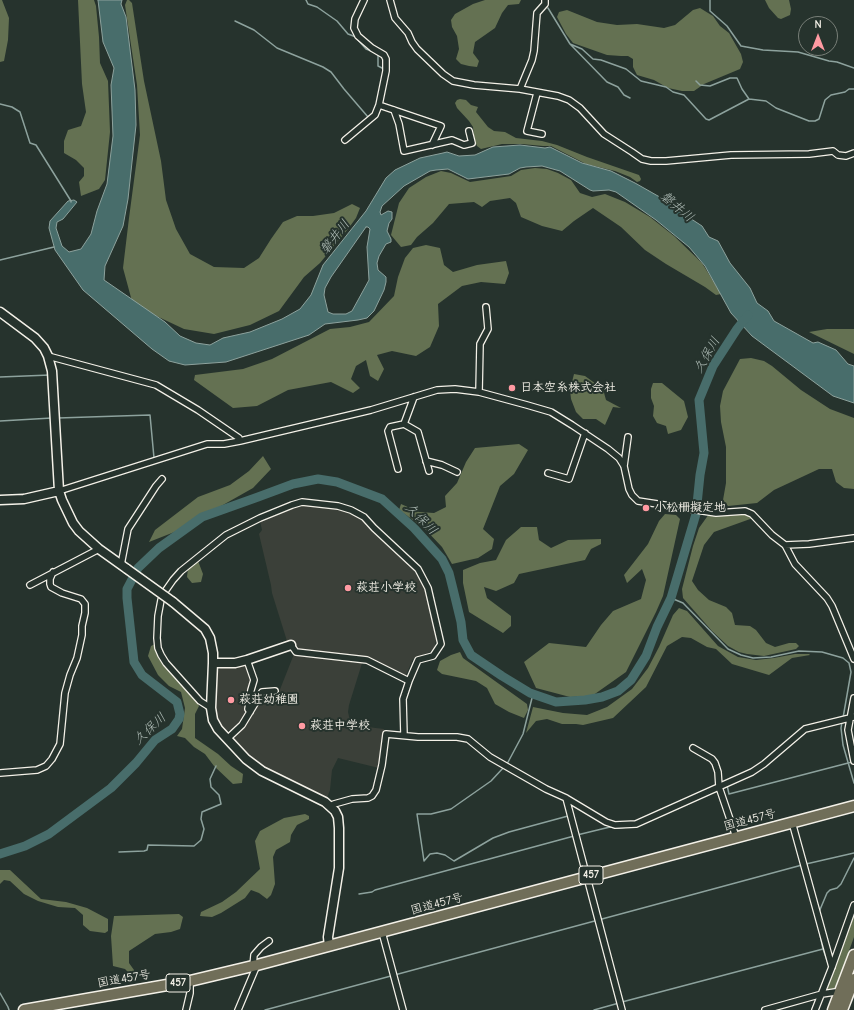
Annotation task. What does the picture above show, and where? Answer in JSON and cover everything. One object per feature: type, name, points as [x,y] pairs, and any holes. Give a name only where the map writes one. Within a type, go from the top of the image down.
[{"type":"highway","name":"国道457号","points":[[24,1010],[190,981],[255,966],[854,806]]},
{"type":"highway","points":[[833,1010],[854,955]]},
{"type":"highway","points":[[842,1010],[854,979]]},
{"type":"street","points":[[345,140],[373,117],[379,105],[386,71],[386,59],[384,55],[372,48],[358,36],[354,28],[355,19],[364,0]]},
{"type":"street","points":[[390,0],[395,18],[408,33],[417,49],[443,74],[453,81],[520,89],[558,96],[569,100],[580,108],[604,134],[642,159],[651,161],[666,161],[731,155],[809,154],[833,151],[838,155],[846,156],[854,153]]},
{"type":"street","points":[[520,89],[532,60],[538,13],[545,4],[545,0]]},
{"type":"street","points":[[537,93],[527,130],[542,134]]},
{"type":"street","points":[[379,105],[441,126],[432,145]]},
{"type":"street","points":[[394,110],[399,124],[404,151],[452,140],[464,145],[472,143],[469,131]]},
{"type":"street","points":[[480,392],[480,344],[488,329],[486,307]]},
{"type":"street","points":[[0,312],[35,338],[44,348],[48,356],[52,371],[59,491],[73,523],[86,538],[99,549],[173,602],[205,629],[212,644],[213,664],[210,708],[213,720],[227,740],[246,759],[262,771],[325,802],[338,817],[339,860],[337,884],[328,937],[329,946]]},
{"type":"street","points":[[48,356],[156,385],[198,410],[239,438],[240,441]]},
{"type":"street","points":[[0,500],[24,499],[59,491],[188,449],[207,444],[224,444],[240,441],[371,410],[437,390],[455,389],[480,392],[551,412],[585,433],[619,458],[624,466],[629,489],[638,501],[716,513],[745,511],[752,514],[772,535],[785,545],[795,564],[827,598],[832,606],[854,659]]},
{"type":"street","points":[[404,424],[414,396]]},
{"type":"street","points":[[398,469],[388,431],[390,427],[404,424],[418,432],[429,471]]},
{"type":"street","points":[[548,473],[569,479],[585,433]]},
{"type":"street","points":[[624,466],[628,437]]},
{"type":"street","points":[[426,461],[442,465],[457,472]]},
{"type":"street","points":[[124,567],[128,529],[162,479]]},
{"type":"street","points":[[210,708],[200,701],[166,664],[158,648],[158,616],[161,600],[173,580],[181,571],[226,535],[260,518],[302,502],[338,506],[352,510],[364,517],[418,569],[428,588],[441,644],[433,656],[418,660],[409,681],[403,699],[404,735]]},
{"type":"street","points":[[785,545],[810,544],[854,538]]},
{"type":"street","points":[[30,585],[99,549]]},
{"type":"street","points":[[0,772],[37,770],[46,766],[52,759],[60,744],[65,693],[82,635],[85,604],[81,599],[62,593],[51,587],[50,579],[53,572]]},
{"type":"street","points":[[213,664],[235,663],[291,645],[296,652],[367,660],[409,681]]},
{"type":"street","points":[[247,660],[254,680],[248,710],[250,712]]},
{"type":"street","points":[[227,740],[242,725],[262,692],[274,691]]},
{"type":"street","points":[[854,698],[852,717],[848,730],[854,761]]},
{"type":"street","points":[[330,806],[352,799],[368,798],[372,796],[376,790],[382,765],[386,734],[418,737],[457,737],[468,739],[490,757],[546,789],[566,798],[606,822],[615,825],[636,824],[719,787],[764,764],[805,730],[852,717]]},
{"type":"street","points":[[693,748],[715,763],[718,772],[719,787],[736,837]]},
{"type":"street","points":[[566,798],[622,1010]]},
{"type":"street","points":[[792,822],[832,967]]},
{"type":"street","points":[[815,1010],[854,905]]},
{"type":"street","points":[[382,932],[403,1010]]},
{"type":"street","points":[[238,1010],[255,966],[254,955],[269,941]]},
{"type":"street","points":[[186,1010],[190,992],[190,981]]},
{"type":"street","points":[[765,1010],[822,994],[835,992]]},
{"type":"shaded area","name":"萩荘小学校","points":[[309,504],[335,507],[350,511],[363,519],[417,574],[426,591],[436,640],[434,649],[413,659],[406,675],[401,676],[367,657],[332,655],[291,649],[287,641],[272,593],[259,534],[262,530],[260,521],[287,509]]},
{"type":"shaded area","name":"萩荘中学校","points":[[294,654],[337,659],[363,660],[349,705],[348,712],[351,725],[384,729],[379,768],[338,758],[332,770],[330,790],[327,798],[281,777],[262,766],[233,740],[263,694],[279,692]]},
{"type":"shaded area","name":"萩荘幼稚園","points":[[246,664],[251,679],[246,712],[239,723],[232,730],[224,731],[216,719],[214,712],[216,672],[222,667],[241,666]]},
{"type":"green space","points":[[0,0],[2,0],[9,18],[8,40],[4,61],[0,62]]},
{"type":"green space","points":[[78,0],[94,0],[96,6],[100,63],[108,81],[110,132],[105,180],[99,189],[81,196],[79,182],[84,176],[84,168],[76,160],[64,153],[64,141],[68,130],[81,126],[86,112],[82,84]]},
{"type":"green space","points":[[127,0],[132,3],[144,81],[161,161],[166,200],[176,229],[190,254],[214,267],[244,268],[259,258],[283,222],[297,216],[313,216],[334,213],[352,204],[360,208],[356,218],[348,229],[320,263],[304,277],[279,311],[250,325],[214,334],[184,329],[133,305],[123,268],[140,135],[137,85],[125,5]]},
{"type":"green space","points":[[485,0],[521,0],[519,4],[508,5],[502,13],[495,28],[475,42],[473,53],[479,61],[477,67],[461,64],[456,59],[459,49],[457,36],[452,27],[451,20],[455,14],[473,4]]},
{"type":"green space","points":[[765,0],[789,0],[791,9],[790,15],[781,19],[778,18],[769,8]]},
{"type":"green space","points":[[700,8],[713,16],[720,26],[729,33],[741,54],[743,62],[740,69],[704,84],[694,91],[682,91],[668,88],[654,80],[637,75],[633,67],[633,59],[628,56],[607,55],[573,43],[566,34],[557,17],[559,12],[567,10],[597,22],[617,25],[637,24],[664,28],[675,25],[693,10]]},
{"type":"green space","points":[[460,99],[466,100],[471,105],[478,107],[476,112],[488,127],[494,131],[505,132],[516,138],[542,141],[557,145],[639,175],[641,179],[637,182],[630,177],[615,171],[586,164],[551,146],[502,144],[481,149],[477,146],[474,138],[473,127],[457,108],[455,103]]},
{"type":"green space","points":[[535,168],[547,169],[571,180],[580,193],[592,197],[605,194],[625,202],[650,217],[674,236],[702,263],[721,294],[716,295],[645,250],[621,227],[593,208],[562,231],[542,226],[521,217],[516,203],[510,198],[490,201],[482,207],[474,202],[449,204],[411,245],[401,247],[391,235],[399,203],[409,188],[426,177],[441,171],[451,173],[470,182],[511,176],[521,170]]},
{"type":"green space","points":[[426,245],[440,248],[444,265],[453,272],[477,265],[506,261],[509,273],[505,284],[481,282],[462,286],[438,304],[439,326],[430,347],[416,356],[392,351],[377,355],[384,369],[378,381],[370,376],[366,360],[356,366],[351,379],[360,388],[353,393],[331,382],[288,390],[257,406],[233,408],[194,380],[195,375],[243,369],[272,359],[330,329],[350,327],[369,322],[394,296],[398,277],[405,258],[413,248]]},
{"type":"green space","points":[[827,329],[854,329],[854,354],[809,332]]},
{"type":"green space","points":[[751,358],[764,361],[772,366],[801,390],[830,409],[854,418],[854,489],[844,488],[836,482],[832,469],[819,469],[774,490],[757,503],[728,506],[723,500],[726,483],[726,447],[721,422],[720,406],[723,391],[740,359]]},
{"type":"green space","points":[[574,374],[585,376],[603,389],[606,400],[621,408],[613,407],[605,425],[596,419],[583,419],[576,412],[571,399],[570,390]]},
{"type":"green space","points":[[653,383],[662,383],[684,401],[688,417],[681,430],[668,434],[666,426],[657,423],[653,416],[654,406],[651,398]]},
{"type":"green space","points":[[519,444],[528,450],[514,474],[500,486],[483,529],[494,539],[492,549],[478,558],[452,564],[442,547],[423,527],[399,510],[401,504],[419,512],[434,513],[446,507],[445,496],[457,483],[466,462],[475,448]]},
{"type":"green space","points":[[263,456],[271,469],[253,488],[177,531],[149,542],[155,530],[198,497],[230,485],[249,471]]},
{"type":"green space","points":[[746,513],[753,518],[714,532],[704,545],[692,581],[698,590],[709,600],[726,607],[732,613],[735,625],[750,626],[756,630],[766,643],[775,647],[789,643],[796,643],[799,646],[796,649],[764,656],[739,652],[728,646],[712,631],[683,598],[682,589],[699,528],[709,514],[722,516]]},
{"type":"green space","points":[[665,514],[676,515],[680,519],[663,596],[626,672],[592,696],[570,697],[536,688],[524,662],[549,643],[586,647],[601,625],[613,611],[641,599],[646,580],[642,569],[627,583],[624,575],[648,544],[659,521]]},
{"type":"green space","points":[[521,527],[537,527],[539,540],[551,548],[568,540],[601,539],[601,544],[591,549],[585,560],[519,574],[514,583],[496,591],[484,587],[487,598],[511,616],[511,626],[503,633],[469,612],[463,583],[463,570],[480,563],[496,560],[506,540]]},
{"type":"green space","points":[[198,561],[203,574],[201,582],[192,583],[187,577],[188,568]]},
{"type":"green space","points":[[679,608],[687,611],[718,646],[738,657],[756,660],[795,654],[810,655],[792,658],[769,675],[732,664],[716,649],[707,647],[691,638],[682,637],[667,646],[646,687],[613,718],[583,725],[562,724],[547,719],[536,721],[526,733],[533,707],[563,713],[587,715],[607,707],[632,689],[648,668],[673,615]]},
{"type":"green space","points":[[155,644],[159,659],[195,698],[199,706],[195,714],[195,738],[243,774],[242,783],[233,784],[214,766],[205,754],[194,747],[185,738],[177,736],[182,729],[185,708],[181,692],[169,686],[158,675],[148,656],[151,646]]},
{"type":"green space","points":[[460,652],[463,658],[527,704],[528,710],[524,718],[495,704],[487,688],[476,681],[442,674],[437,670],[440,661]]},
{"type":"green space","points":[[305,814],[309,816],[309,819],[297,825],[291,835],[290,842],[276,850],[273,857],[275,884],[271,895],[267,899],[259,893],[251,890],[245,898],[221,913],[212,917],[200,916],[201,912],[222,902],[236,892],[260,869],[255,841],[260,831],[284,818]]},
{"type":"green space","points":[[0,870],[10,870],[41,899],[66,902],[87,908],[108,919],[108,931],[105,933],[90,931],[83,925],[83,915],[75,908],[58,907],[38,901],[24,894],[10,881],[4,880],[0,884]]},
{"type":"green space","points":[[179,914],[183,917],[180,929],[155,934],[129,951],[129,963],[134,970],[134,974],[131,975],[125,969],[113,966],[111,936],[114,916]]},
{"type":"green space","points":[[854,914],[854,937],[835,990],[828,990],[827,986]]},
{"type":"water","points":[[98,0],[122,0],[121,4],[126,17],[135,90],[136,125],[128,199],[123,226],[105,266],[104,280],[165,322],[180,336],[196,343],[210,345],[223,338],[250,332],[282,319],[300,309],[311,295],[323,265],[366,211],[386,178],[395,170],[420,158],[447,152],[459,156],[475,155],[493,147],[520,145],[545,148],[550,147],[582,163],[611,171],[635,183],[665,200],[702,226],[709,237],[718,241],[730,263],[750,288],[757,303],[768,311],[774,321],[813,343],[818,342],[836,350],[848,364],[854,366],[854,403],[833,396],[752,336],[731,313],[705,266],[689,247],[656,220],[616,192],[609,190],[590,190],[560,171],[542,166],[520,168],[509,174],[468,179],[448,169],[436,170],[430,171],[404,186],[382,206],[380,212],[381,215],[388,211],[392,212],[392,219],[389,223],[387,231],[391,242],[386,244],[377,263],[378,270],[386,277],[384,290],[374,311],[367,318],[325,324],[309,335],[226,362],[185,365],[169,361],[152,349],[83,290],[55,250],[49,228],[50,221],[68,201],[74,200],[77,202],[63,219],[57,222],[56,228],[62,246],[69,252],[81,249],[91,234],[97,211],[107,184],[113,136],[111,85],[114,68],[103,42]],"holes":[[[366,227],[370,229],[367,247],[369,280],[352,311],[346,314],[333,314],[328,312],[324,295],[325,288]]]},
{"type":"waterway","points":[[306,0],[308,4],[317,7],[337,21],[348,34],[356,37]]},
{"type":"waterway","points":[[710,0],[710,11],[727,26],[741,46],[763,50],[798,52],[854,68]]},
{"type":"waterway","points":[[548,8],[570,44],[607,82],[618,87],[624,95],[630,98]]},
{"type":"waterway","points":[[235,21],[254,30],[277,48],[323,67],[331,72],[368,117]]},
{"type":"waterway","points":[[358,40],[366,49],[374,52]]},
{"type":"waterway","points":[[570,44],[582,49],[593,59],[601,60],[626,69],[641,81],[666,87],[673,92],[684,95],[706,119],[709,120],[749,99]]},
{"type":"waterway","points":[[378,55],[378,66],[384,69]]},
{"type":"waterway","points":[[696,81],[700,85],[710,86],[730,78],[737,78],[749,99],[766,101],[776,108],[809,121],[819,119],[825,100],[831,95],[845,92],[849,89],[854,89]]},
{"type":"waterway","points":[[0,104],[12,107],[20,112],[30,143],[36,145],[71,202]]},
{"type":"waterway","points":[[0,260],[54,247]]},
{"type":"waterway","name":"久保川","points":[[0,854],[25,846],[49,834],[111,788],[136,763],[155,740],[172,729],[179,719],[180,714],[177,702],[142,675],[134,662],[127,589],[138,568],[159,548],[202,517],[293,484],[318,479],[337,482],[382,499],[414,528],[442,559],[449,573],[461,622],[463,640],[471,655],[502,676],[530,693],[556,702],[602,697],[618,691],[631,680],[646,656],[657,627],[671,598],[696,514],[704,453],[699,400],[713,366],[748,315]]},
{"type":"waterway","points":[[0,377],[50,375]]},
{"type":"waterway","points":[[58,418],[150,415],[154,458]]},
{"type":"waterway","points":[[0,421],[52,418]]},
{"type":"waterway","points":[[671,598],[683,603],[728,649],[741,655],[753,658],[771,657],[799,651],[822,652],[843,658],[849,663],[851,672],[843,718]]},
{"type":"waterway","points":[[507,764],[523,734],[533,694]]},
{"type":"waterway","points":[[842,722],[841,728],[843,745],[854,783]]},
{"type":"waterway","points":[[727,785],[729,794],[852,762]]},
{"type":"waterway","points":[[119,852],[144,851],[147,850],[148,845],[194,846],[201,840],[204,829],[201,819],[202,812],[221,804],[219,795],[211,787],[210,779],[216,766]]},
{"type":"waterway","points":[[504,767],[491,781],[451,809],[431,814],[417,814],[424,861],[430,854],[437,853],[445,855],[454,861],[493,838],[509,832],[568,816]]},
{"type":"waterway","points":[[577,835],[610,827],[628,827]]},
{"type":"waterway","points":[[359,894],[372,892],[574,836]]},
{"type":"waterway","points":[[806,864],[854,853]]},
{"type":"waterway","points":[[819,912],[827,893],[830,890],[837,888],[841,884],[854,858]]},
{"type":"waterway","points":[[265,1010],[802,865]]},
{"type":"waterway","points":[[817,920],[823,949],[829,966]]},
{"type":"waterway","points":[[622,1002],[823,949]]},
{"type":"waterway","points":[[0,993],[9,1010]]},
{"type":"waterway","points":[[812,1010],[817,997]]},
{"type":"waterway","points":[[594,1010],[619,1003]]},
{"type":"place","name":"日本空糸株式会社","points":[[512,388]]},
{"type":"place","name":"小松柵擬定地","points":[[646,508]]},
{"type":"place","name":"萩荘小学校","points":[[348,588]]},
{"type":"place","name":"萩荘幼稚園","points":[[231,700]]},
{"type":"place","name":"萩荘中学校","points":[[302,726]]},
{"type":"water label","name":"磐井川","points":[[677,207]]},
{"type":"water label","name":"磐井川","points":[[335,237]]}]
